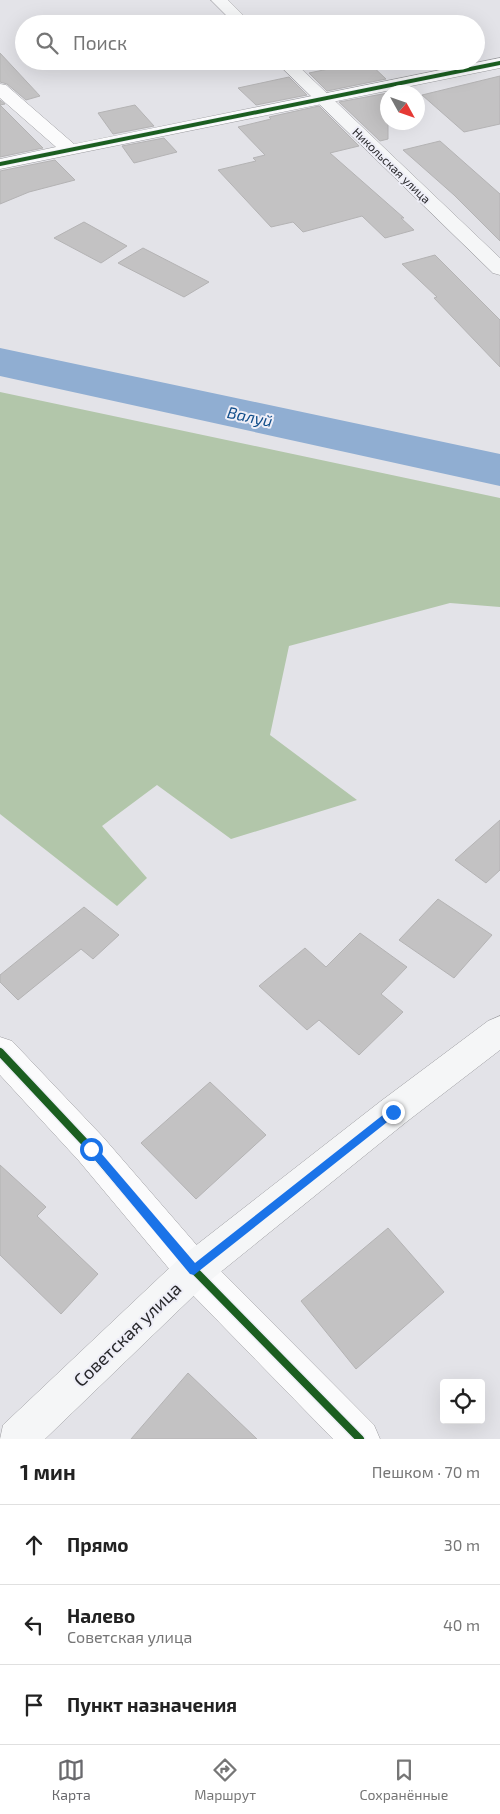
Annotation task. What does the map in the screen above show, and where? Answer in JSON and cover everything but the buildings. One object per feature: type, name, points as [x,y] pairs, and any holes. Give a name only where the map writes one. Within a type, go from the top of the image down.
[{"type":"main road","points":[[219,0],[235,15]]},
{"type":"main road","name":"Никольская улица","points":[[292,70],[500,269]]},
{"type":"main road","name":"Советская улица","points":[[17,1439],[194,1270],[393,1112],[500,1031]]},
{"type":"street","points":[[485,66],[500,63]]},
{"type":"street","points":[[0,164],[68,148],[466,70]]},
{"type":"street","points":[[0,88],[68,148]]},
{"type":"street","points":[[0,1052],[91,1149],[194,1270],[360,1439]]},
{"type":"green space","points":[[0,392],[500,498],[500,607],[450,603],[289,646],[270,735],[357,800],[231,839],[157,785],[102,826],[147,878],[117,906],[0,814]]},
{"type":"waterway","name":"Валуй","points":[[0,362],[500,470]]},
{"type":"cycle path","points":[[485,66],[500,63]]},
{"type":"cycle path","points":[[0,164],[465,70]]},
{"type":"cycle path","points":[[0,1052],[91,1149],[194,1270],[360,1439]]},
{"type":"route","points":[[91,1149],[194,1270],[393,1112]]}]
